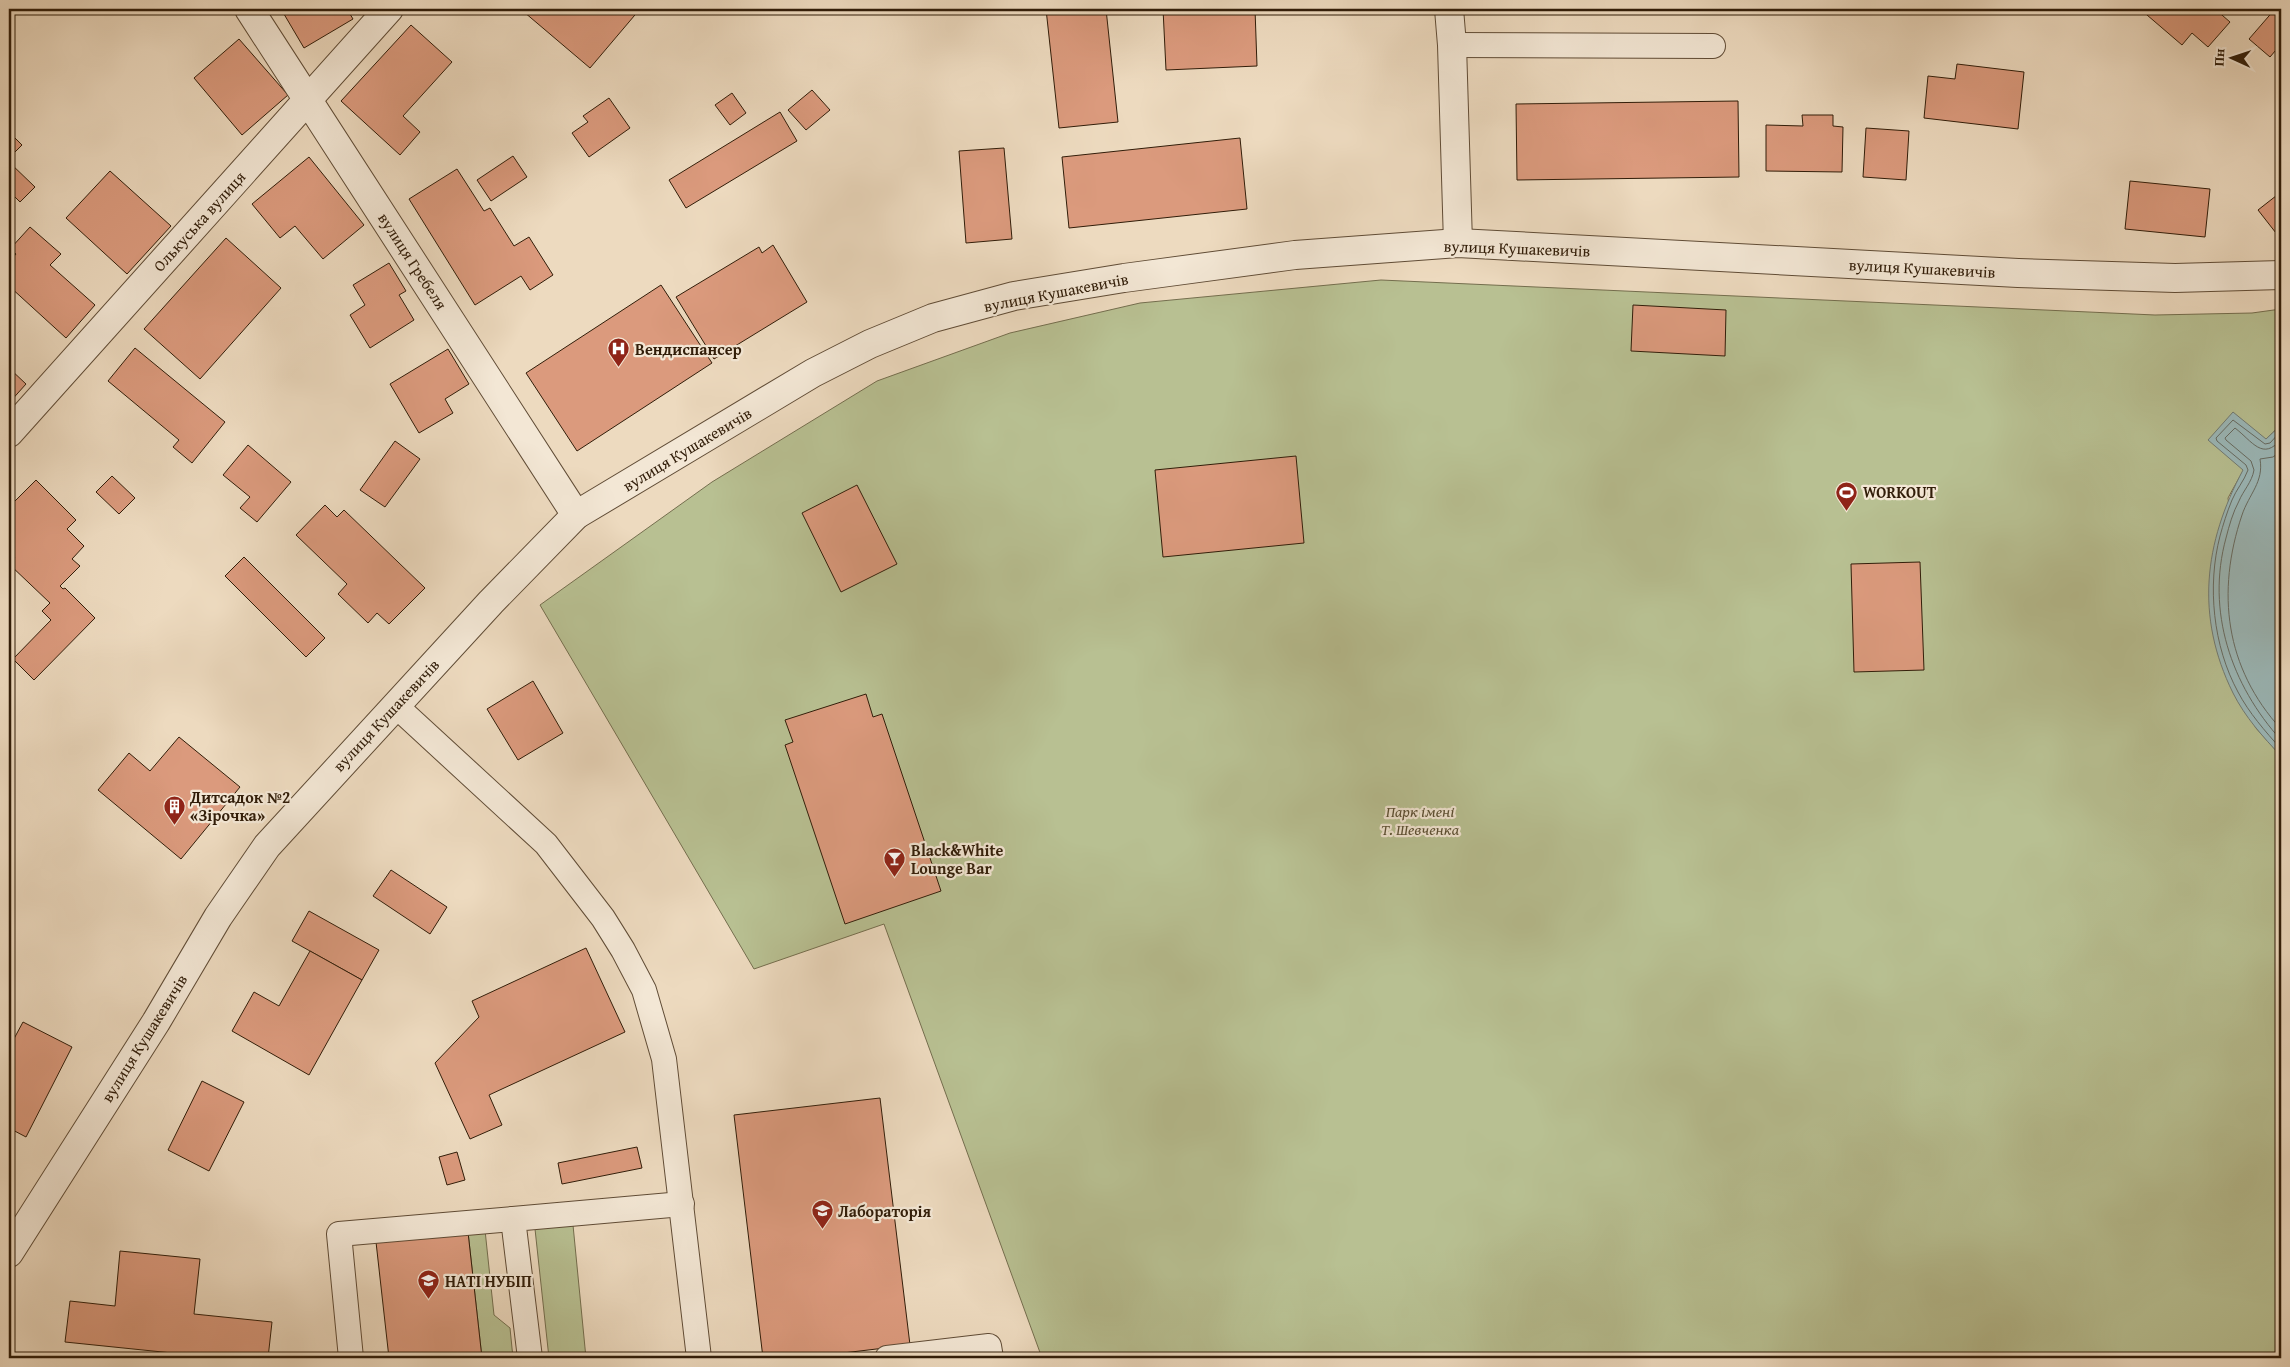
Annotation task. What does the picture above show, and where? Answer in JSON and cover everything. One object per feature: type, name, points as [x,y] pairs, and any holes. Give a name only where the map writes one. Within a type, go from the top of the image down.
[{"type":"street","name":"вулиця Гребеля","points":[[249,9],[576,515]]},
{"type":"street","name":"Олькуська вулиця","points":[[9,433],[389,9]]},
{"type":"street","points":[[1449,9],[1452,45],[1458,243]]},
{"type":"street","name":"вулиця Кушакевичів","points":[[9,1253],[156,1022],[218,917],[261,854],[395,705],[576,515],[813,373],[870,344],[933,318],[1014,296],[1124,278],[1295,255],[1458,243],[2018,273],[2175,278],[2281,275]]},
{"type":"lane","points":[[1452,45],[1713,46]]},
{"type":"lane","points":[[395,705],[546,844],[603,918],[623,950],[644,990],[664,1059],[699,1358]]},
{"type":"lane","points":[[351,1358],[339,1234],[682,1204]]},
{"type":"lane","points":[[514,1219],[530,1358]]},
{"type":"lane","points":[[887,1358],[989,1346],[991,1358]]},
{"type":"green space","name":"Парк імені Т. Шевченка","points":[[1381,280],[2155,315],[2252,313],[2281,309],[2281,425],[2258,450],[2228,498],[2255,727],[2281,756],[2281,1358],[1042,1358],[884,924],[754,969],[540,605],[712,482],[877,381],[1010,333],[1140,303]]},
{"type":"green space","points":[[573,1225],[586,1358],[549,1358],[535,1229]]},
{"type":"green space","points":[[485,1230],[494,1315],[510,1328],[513,1358],[482,1358],[468,1232]]},
{"type":"water","points":[[2233,412],[2266,439],[2281,425],[2281,756],[2255,726],[2233,693],[2221,664],[2213,636],[2209,608],[2209,580],[2213,552],[2230,497],[2243,470],[2208,440]]},
{"type":"building","points":[[281,9],[347,9],[353,19],[304,48]]},
{"type":"building","points":[[526,9],[640,9],[590,68],[524,12]]},
{"type":"building","points":[[1046,9],[1106,9],[1118,122],[1059,128]]},
{"type":"building","points":[[1163,9],[1255,9],[1257,66],[1166,70]]},
{"type":"building","points":[[2140,9],[2215,9],[2230,22],[2208,47],[2192,33],[2182,45]]},
{"type":"building","points":[[2275,9],[2281,12],[2281,44],[2270,57],[2249,39]]},
{"type":"building","points":[[411,25],[452,62],[403,116],[420,132],[400,155],[341,101]]},
{"type":"building","points":[[239,39],[288,95],[242,135],[194,78]]},
{"type":"building","points":[[1957,64],[2024,72],[2018,129],[1924,118],[1928,76],[1955,79]]},
{"type":"building","points":[[812,90],[830,110],[806,130],[788,110]]},
{"type":"building","points":[[732,93],[746,113],[730,125],[715,105]]},
{"type":"building","points":[[609,98],[630,128],[589,157],[572,133],[588,122],[583,116]]},
{"type":"building","points":[[1738,101],[1739,177],[1517,180],[1516,104]]},
{"type":"building","points":[[780,112],[797,141],[686,208],[669,180]]},
{"type":"building","points":[[1802,115],[1833,115],[1833,126],[1843,127],[1842,172],[1766,171],[1766,125],[1803,126]]},
{"type":"building","points":[[1866,128],[1909,131],[1906,180],[1863,177]]},
{"type":"building","points":[[9,132],[22,145],[9,158]]},
{"type":"building","points":[[1240,138],[1247,209],[1069,228],[1062,157]]},
{"type":"building","points":[[1004,148],[1012,239],[966,243],[959,151]]},
{"type":"building","points":[[513,156],[527,177],[491,201],[477,180]]},
{"type":"building","points":[[309,157],[364,225],[323,259],[295,226],[280,238],[252,204]]},
{"type":"building","points":[[9,162],[35,187],[20,202],[9,191]]},
{"type":"building","points":[[457,169],[484,211],[490,208],[514,246],[529,237],[553,275],[530,290],[521,276],[475,305],[409,199]]},
{"type":"building","points":[[110,171],[171,226],[127,274],[66,218]]},
{"type":"building","points":[[2130,181],[2210,189],[2205,237],[2125,229]]},
{"type":"building","points":[[2281,192],[2281,229],[2276,233],[2258,210]]},
{"type":"building","points":[[30,227],[61,254],[50,265],[95,305],[66,338],[9,286],[9,262],[16,254],[10,249]]},
{"type":"building","points":[[226,238],[281,288],[200,379],[144,329]]},
{"type":"building","points":[[773,245],[807,302],[714,359],[676,297],[759,247],[762,253]]},
{"type":"building","points":[[389,263],[406,291],[399,295],[414,320],[370,348],[350,315],[365,305],[353,285]]},
{"type":"building","name":"Вендиспансер","points":[[661,285],[712,363],[577,451],[526,373]]},
{"type":"building","points":[[1633,305],[1726,310],[1725,356],[1631,351]]},
{"type":"building","points":[[135,348],[225,422],[192,463],[173,447],[179,440],[108,381]]},
{"type":"building","points":[[448,349],[469,384],[445,399],[453,413],[419,433],[390,384]]},
{"type":"building","points":[[9,368],[26,384],[9,403]]},
{"type":"building","points":[[395,441],[420,459],[385,507],[360,490]]},
{"type":"building","points":[[248,445],[291,482],[257,522],[240,508],[250,497],[223,475]]},
{"type":"building","points":[[1296,456],[1304,543],[1163,557],[1155,470]]},
{"type":"building","points":[[112,476],[135,498],[119,514],[96,492]]},
{"type":"building","points":[[36,480],[76,520],[67,529],[84,546],[72,559],[80,566],[60,586],[63,589],[65,588],[95,618],[34,680],[13,659],[51,620],[42,611],[50,603],[9,564],[15,558],[9,551],[9,496],[14,502]]},
{"type":"building","points":[[857,485],[897,564],[841,592],[802,513]]},
{"type":"building","points":[[325,505],[337,517],[344,510],[425,588],[389,624],[377,613],[368,623],[338,594],[347,584],[296,535]]},
{"type":"building","points":[[244,557],[325,638],[306,657],[225,576]]},
{"type":"building","points":[[1920,562],[1924,670],[1854,672],[1851,564]]},
{"type":"building","points":[[533,681],[563,733],[518,760],[487,709]]},
{"type":"building","points":[[866,694],[873,717],[882,714],[941,891],[845,924],[785,745],[793,742],[785,720]]},
{"type":"building","name":"Дитсадок №2 «Зірочка»","points":[[179,737],[240,787],[181,859],[98,790],[129,753],[150,771]]},
{"type":"building","points":[[391,870],[447,907],[430,934],[373,896]]},
{"type":"building","points":[[309,911],[379,950],[362,980],[292,941]]},
{"type":"building","points":[[586,948],[625,1032],[489,1095],[502,1125],[470,1139],[435,1063],[479,1017],[472,1001]]},
{"type":"building","points":[[310,951],[362,980],[309,1075],[232,1031],[254,992],[279,1006]]},
{"type":"building","points":[[23,1022],[72,1047],[26,1137],[9,1128],[9,1048]]},
{"type":"building","points":[[202,1081],[244,1102],[209,1171],[168,1150]]},
{"type":"building","name":"Лабораторія","points":[[880,1098],[910,1345],[801,1358],[763,1358],[734,1115]]},
{"type":"building","points":[[637,1147],[642,1168],[562,1184],[558,1163]]},
{"type":"building","points":[[457,1152],[465,1180],[447,1185],[439,1157]]},
{"type":"building","name":"НАТІ НУБІП","points":[[468,1232],[482,1358],[389,1358],[376,1242]]},
{"type":"building","points":[[120,1251],[200,1259],[194,1314],[272,1322],[268,1358],[221,1358],[65,1342],[70,1301],[115,1306]]},
{"type":"place","name":"Вендиспансер","points":[[619,368]]},
{"type":"place","name":"WORKOUT","points":[[1847,511]]},
{"type":"place","name":"Дитсадок №2 «Зірочка»","points":[[174,825]]},
{"type":"place","name":"Black&White Lounge Bar","points":[[895,878]]},
{"type":"place","name":"Лабораторія","points":[[822,1230]]},
{"type":"place","name":"НАТІ НУБІП","points":[[429,1300]]}]
